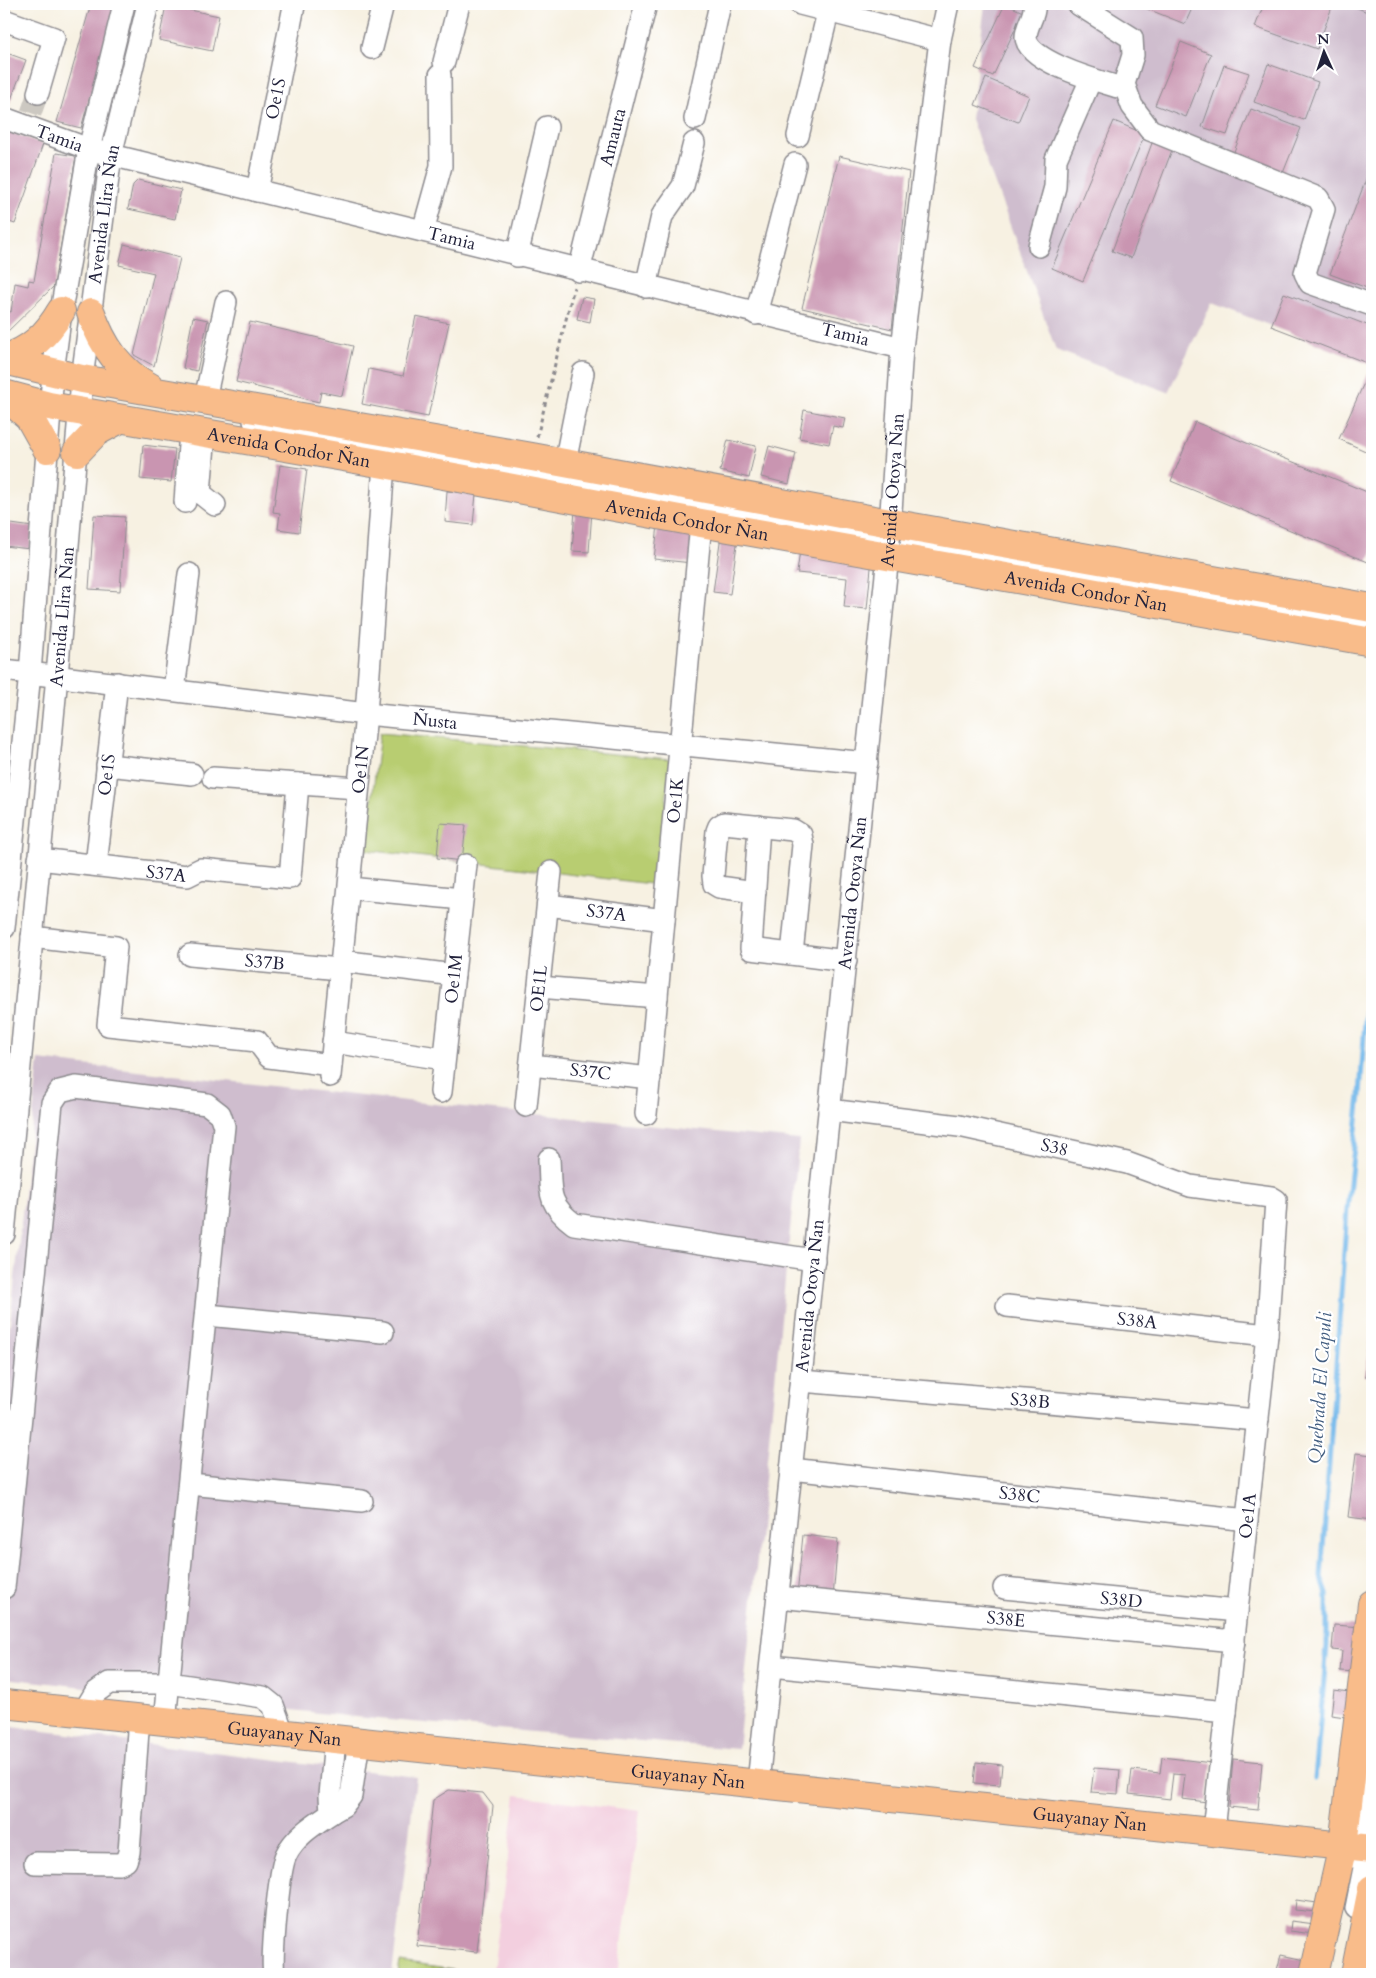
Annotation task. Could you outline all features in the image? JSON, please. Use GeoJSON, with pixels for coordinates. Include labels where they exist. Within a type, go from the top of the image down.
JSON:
{"type":"FeatureCollection","features":[{"type":"Feature","properties":{"kind":"main road"},"geometry":{"type":"LineString","coordinates":[[4,359],[20,353],[37,342],[51,328],[61,311]]}},
{"type":"Feature","properties":{"kind":"main road"},"geometry":{"type":"LineString","coordinates":[[90,313],[98,334],[114,358],[141,382],[160,392]]}},
{"type":"Feature","properties":{"kind":"main road","name":"Avenida Condor Ñan"},"geometry":{"type":"LineString","coordinates":[[4,359],[51,389]]}},
{"type":"Feature","properties":{"kind":"main road","name":"Avenida Condor Ñan"},"geometry":{"type":"LineString","coordinates":[[4,395],[51,389],[81,395],[160,392],[532,457],[565,463],[889,541],[1372,642]]}},
{"type":"Feature","properties":{"kind":"main road"},"geometry":{"type":"LineString","coordinates":[[4,395],[29,417],[47,449]]}},
{"type":"Feature","properties":{"kind":"main road","name":"Avenida Condor Ñan"},"geometry":{"type":"LineString","coordinates":[[81,395],[120,419],[384,464],[701,523],[889,541],[1372,608]]}},
{"type":"Feature","properties":{"kind":"main road"},"geometry":{"type":"LineString","coordinates":[[77,452],[96,432],[120,419]]}},
{"type":"Feature","properties":{"kind":"main road"},"geometry":{"type":"LineString","coordinates":[[1314,1974],[1362,1843],[1365,1730],[1372,1604]]}},
{"type":"Feature","properties":{"kind":"main road","name":"Guayanay Ñan"},"geometry":{"type":"LineString","coordinates":[[4,1704],[1214,1831],[1362,1843]]}},
{"type":"Feature","properties":{"kind":"main road"},"geometry":{"type":"LineString","coordinates":[[1355,1974],[1372,1889]]}},
{"type":"Feature","properties":{"kind":"street","name":"Avenida Llira Ñan"},"geometry":{"type":"LineString","coordinates":[[4,928],[30,673],[51,389],[61,311],[89,149],[124,4]]}},
{"type":"Feature","properties":{"kind":"street","name":"Avenida Llira Ñan"},"geometry":{"type":"LineString","coordinates":[[4,1234],[90,313],[111,155],[148,4]]}},
{"type":"Feature","properties":{"kind":"street"},"geometry":{"type":"LineString","coordinates":[[372,48],[383,4]]}},
{"type":"Feature","properties":{"kind":"street"},"geometry":{"type":"LineString","coordinates":[[423,231],[441,166],[442,68],[459,4]]}},
{"type":"Feature","properties":{"kind":"street","name":"Amauta"},"geometry":{"type":"LineString","coordinates":[[579,271],[646,4]]}},
{"type":"Feature","properties":{"kind":"street"},"geometry":{"type":"LineString","coordinates":[[695,119],[720,4]]}},
{"type":"Feature","properties":{"kind":"street"},"geometry":{"type":"LineString","coordinates":[[800,4],[829,7],[940,40]]}},
{"type":"Feature","properties":{"kind":"street","name":"Avenida Otoya Ñan"},"geometry":{"type":"LineString","coordinates":[[758,1783],[889,541],[902,348],[940,40],[948,4]]}},
{"type":"Feature","properties":{"kind":"street"},"geometry":{"type":"LineString","coordinates":[[1034,4],[1034,12],[1026,38],[1029,48],[1038,56],[1091,79],[1118,87],[1124,84]]}},
{"type":"Feature","properties":{"kind":"street"},"geometry":{"type":"LineString","coordinates":[[1078,4],[1132,38],[1133,55],[1124,84],[1132,106],[1150,130],[1318,198],[1324,209],[1305,273],[1310,283],[1372,305]]}},
{"type":"Feature","properties":{"kind":"street","name":"Oe1S"},"geometry":{"type":"LineString","coordinates":[[256,191],[294,6]]}},
{"type":"Feature","properties":{"kind":"street"},"geometry":{"type":"LineString","coordinates":[[798,136],[829,7]]}},
{"type":"Feature","properties":{"kind":"street"},"geometry":{"type":"LineString","coordinates":[[4,20],[54,38],[38,93]]}},
{"type":"Feature","properties":{"kind":"street"},"geometry":{"type":"LineString","coordinates":[[1039,246],[1055,187],[1056,159],[1091,79]]}},
{"type":"Feature","properties":{"kind":"street","name":"Tamia"},"geometry":{"type":"LineString","coordinates":[[4,118],[29,120],[89,149],[111,155],[423,231],[517,256],[902,348]]}},
{"type":"Feature","properties":{"kind":"street"},"geometry":{"type":"LineString","coordinates":[[517,256],[547,127]]}},
{"type":"Feature","properties":{"kind":"street"},"geometry":{"type":"LineString","coordinates":[[646,287],[662,216],[683,186],[694,143]]}},
{"type":"Feature","properties":{"kind":"street"},"geometry":{"type":"LineString","coordinates":[[756,314],[795,164]]}},
{"type":"Feature","properties":{"kind":"street"},"geometry":{"type":"LineString","coordinates":[[205,399],[226,302]]}},
{"type":"Feature","properties":{"kind":"street"},"geometry":{"type":"LineString","coordinates":[[4,371],[51,389]]}},
{"type":"Feature","properties":{"kind":"street"},"geometry":{"type":"LineString","coordinates":[[565,463],[584,374]]}},
{"type":"Feature","properties":{"kind":"street"},"geometry":{"type":"LineString","coordinates":[[4,384],[51,389]]}},
{"type":"Feature","properties":{"kind":"street"},"geometry":{"type":"LineString","coordinates":[[81,395],[232,429],[330,439],[889,541],[1372,625]]}},
{"type":"Feature","properties":{"kind":"street"},"geometry":{"type":"LineString","coordinates":[[184,502],[197,432]]}},
{"type":"Feature","properties":{"kind":"street"},"geometry":{"type":"LineString","coordinates":[[197,432],[200,493],[215,505]]}},
{"type":"Feature","properties":{"kind":"street","name":"Oe1N"},"geometry":{"type":"LineString","coordinates":[[32,937],[116,947],[108,1025],[257,1041],[269,1057],[330,1070],[366,714],[384,464]]}},
{"type":"Feature","properties":{"kind":"street","name":"Oe1K"},"geometry":{"type":"LineString","coordinates":[[646,1114],[653,1083],[657,997],[701,523]]}},
{"type":"Feature","properties":{"kind":"street"},"geometry":{"type":"LineString","coordinates":[[174,690],[189,574]]}},
{"type":"Feature","properties":{"kind":"street","name":"Ñusta"},"geometry":{"type":"LineString","coordinates":[[4,670],[366,714],[866,763]]}},
{"type":"Feature","properties":{"kind":"street","name":"Oe1S"},"geometry":{"type":"LineString","coordinates":[[96,865],[117,683]]}},
{"type":"Feature","properties":{"kind":"street"},"geometry":{"type":"LineString","coordinates":[[107,765],[192,774]]}},
{"type":"Feature","properties":{"kind":"street"},"geometry":{"type":"LineString","coordinates":[[213,778],[358,788]]}},
{"type":"Feature","properties":{"kind":"street","name":"S37A"},"geometry":{"type":"LineString","coordinates":[[40,859],[188,876],[201,869],[290,878],[298,784]]}},
{"type":"Feature","properties":{"kind":"street"},"geometry":{"type":"LineString","coordinates":[[755,892],[720,887],[714,884],[712,876],[719,826],[724,823],[793,830],[801,835],[802,846],[792,954]]}},
{"type":"Feature","properties":{"kind":"street"},"geometry":{"type":"LineString","coordinates":[[759,826],[751,949],[846,961]]}},
{"type":"Feature","properties":{"kind":"street","name":"Oe1M"},"geometry":{"type":"LineString","coordinates":[[441,1092],[466,865]]}},
{"type":"Feature","properties":{"kind":"street","name":"OE1L"},"geometry":{"type":"LineString","coordinates":[[526,1106],[551,872]]}},
{"type":"Feature","properties":{"kind":"street"},"geometry":{"type":"LineString","coordinates":[[349,888],[462,899]]}},
{"type":"Feature","properties":{"kind":"street","name":"S37A"},"geometry":{"type":"LineString","coordinates":[[548,905],[664,920]]}},
{"type":"Feature","properties":{"kind":"street","name":"S37B"},"geometry":{"type":"LineString","coordinates":[[190,955],[454,975]]}},
{"type":"Feature","properties":{"kind":"street"},"geometry":{"type":"LineString","coordinates":[[539,987],[657,997]]}},
{"type":"Feature","properties":{"kind":"street"},"geometry":{"type":"LineString","coordinates":[[333,1042],[444,1059]]}},
{"type":"Feature","properties":{"kind":"street","name":"S37C"},"geometry":{"type":"LineString","coordinates":[[531,1065],[653,1083]]}},
{"type":"Feature","properties":{"kind":"street"},"geometry":{"type":"LineString","coordinates":[[4,1588],[52,1103],[60,1091],[76,1087],[208,1104],[220,1114],[224,1126],[207,1315],[169,1683],[152,1720],[126,1861],[119,1864],[35,1863]]}},
{"type":"Feature","properties":{"kind":"street","name":"S38"},"geometry":{"type":"LineString","coordinates":[[830,1110],[959,1126],[1127,1163],[1190,1186],[1271,1197],[1276,1200]]}},
{"type":"Feature","properties":{"kind":"street"},"geometry":{"type":"LineString","coordinates":[[548,1158],[551,1195],[558,1212],[574,1224],[814,1260]]}},
{"type":"Feature","properties":{"kind":"street","name":"Oe1A"},"geometry":{"type":"LineString","coordinates":[[1214,1831],[1267,1336],[1276,1200]]}},
{"type":"Feature","properties":{"kind":"street","name":"S38A"},"geometry":{"type":"LineString","coordinates":[[1008,1306],[1267,1336]]}},
{"type":"Feature","properties":{"kind":"street"},"geometry":{"type":"LineString","coordinates":[[207,1315],[383,1332]]}},
{"type":"Feature","properties":{"kind":"street","name":"S38B"},"geometry":{"type":"LineString","coordinates":[[801,1381],[1258,1420]]}},
{"type":"Feature","properties":{"kind":"street","name":"S38C"},"geometry":{"type":"LineString","coordinates":[[791,1469],[1247,1520]]}},
{"type":"Feature","properties":{"kind":"street"},"geometry":{"type":"LineString","coordinates":[[190,1484],[362,1501]]}},
{"type":"Feature","properties":{"kind":"street","name":"S38D"},"geometry":{"type":"LineString","coordinates":[[1004,1588],[1238,1611]]}},
{"type":"Feature","properties":{"kind":"street","name":"S38E"},"geometry":{"type":"LineString","coordinates":[[778,1597],[1234,1641]]}},
{"type":"Feature","properties":{"kind":"street"},"geometry":{"type":"LineString","coordinates":[[771,1666],[1226,1712]]}},
{"type":"Feature","properties":{"kind":"street"},"geometry":{"type":"LineString","coordinates":[[82,1713],[95,1693],[109,1683],[169,1683],[263,1697],[274,1705],[283,1733]]}},
{"type":"Feature","properties":{"kind":"street"},"geometry":{"type":"LineString","coordinates":[[274,1974],[274,1940],[285,1856],[294,1842],[331,1812],[342,1806],[351,1796],[347,1739]]}},
{"type":"Feature","properties":{"kind":"street"},"geometry":{"type":"LineString","coordinates":[[1341,1974],[1362,1843],[1372,1754]]}},
{"type":"Feature","properties":{"kind":"street"},"geometry":{"type":"LineString","coordinates":[[1328,1974],[1362,1843]]}},
{"type":"Feature","properties":{"kind":"path"},"geometry":{"type":"LineString","coordinates":[[532,457],[579,271]]}},
{"type":"Feature","properties":{"kind":"shaded area"},"geometry":{"type":"Polygon","coordinates":[[[985,4],[1372,4],[1372,365],[1212,303],[1168,392],[1056,350],[971,119],[985,4]]]}},
{"type":"Feature","properties":{"kind":"shaded area"},"geometry":{"type":"Polygon","coordinates":[[[39,1060],[434,1104],[799,1140],[738,1749],[365,1718],[4,1678],[4,1378],[39,1060]]]}},
{"type":"Feature","properties":{"kind":"shaded area"},"geometry":{"type":"Polygon","coordinates":[[[4,1726],[416,1777],[392,1974],[4,1974],[4,1726]]]}},
{"type":"Feature","properties":{"kind":"shaded area"},"geometry":{"type":"Polygon","coordinates":[[[516,1795],[640,1811],[618,1974],[520,1974],[493,1970],[516,1795]]]}},
{"type":"Feature","properties":{"kind":"green space"},"geometry":{"type":"Polygon","coordinates":[[[380,733],[670,759],[659,885],[366,850],[380,733]]]}},
{"type":"Feature","properties":{"kind":"green space"},"geometry":{"type":"Polygon","coordinates":[[[400,1962],[480,1974],[398,1974],[400,1962]]]}},
{"type":"Feature","properties":{"kind":"building"},"geometry":{"type":"Polygon","coordinates":[[[91,4],[116,4],[81,128],[57,122],[91,4]]]}},
{"type":"Feature","properties":{"kind":"building"},"geometry":{"type":"Polygon","coordinates":[[[1005,4],[1023,12],[993,76],[975,68],[1005,4]]]}},
{"type":"Feature","properties":{"kind":"building"},"geometry":{"type":"Polygon","coordinates":[[[1135,4],[1194,4],[1185,24],[1135,4]]]}},
{"type":"Feature","properties":{"kind":"building"},"geometry":{"type":"Polygon","coordinates":[[[1264,4],[1333,4],[1317,49],[1255,27],[1264,4]]]}},
{"type":"Feature","properties":{"kind":"building"},"geometry":{"type":"Polygon","coordinates":[[[1348,4],[1372,4],[1372,14],[1348,4]]]}},
{"type":"Feature","properties":{"kind":"building"},"geometry":{"type":"Polygon","coordinates":[[[166,5],[219,16],[212,51],[159,40],[166,5]]]}},
{"type":"Feature","properties":{"kind":"building"},"geometry":{"type":"Polygon","coordinates":[[[1181,42],[1211,54],[1186,117],[1155,105],[1181,42]]]}},
{"type":"Feature","properties":{"kind":"building"},"geometry":{"type":"Polygon","coordinates":[[[4,52],[26,60],[7,110],[4,109],[4,52]]]}},
{"type":"Feature","properties":{"kind":"building"},"geometry":{"type":"Polygon","coordinates":[[[1268,64],[1318,82],[1304,120],[1254,102],[1268,64]]]}},
{"type":"Feature","properties":{"kind":"building"},"geometry":{"type":"Polygon","coordinates":[[[1224,65],[1249,73],[1227,135],[1202,127],[1224,65]]]}},
{"type":"Feature","properties":{"kind":"building"},"geometry":{"type":"Polygon","coordinates":[[[986,78],[1029,96],[1018,122],[975,105],[986,78]]]}},
{"type":"Feature","properties":{"kind":"building"},"geometry":{"type":"Polygon","coordinates":[[[1251,109],[1301,128],[1283,173],[1233,154],[1251,109]]]}},
{"type":"Feature","properties":{"kind":"building"},"geometry":{"type":"Polygon","coordinates":[[[1114,121],[1145,134],[1083,281],[1052,268],[1114,121]]]}},
{"type":"Feature","properties":{"kind":"building"},"geometry":{"type":"Polygon","coordinates":[[[5,130],[43,144],[15,224],[4,220],[5,130]]]}},
{"type":"Feature","properties":{"kind":"building"},"geometry":{"type":"Polygon","coordinates":[[[1155,135],[1175,142],[1131,258],[1112,251],[1155,135]]]}},
{"type":"Feature","properties":{"kind":"building"},"geometry":{"type":"Polygon","coordinates":[[[56,153],[76,156],[54,286],[4,335],[4,310],[11,312],[15,283],[28,286],[29,280],[34,281],[56,153]]]}},
{"type":"Feature","properties":{"kind":"building"},"geometry":{"type":"Polygon","coordinates":[[[839,156],[909,172],[892,329],[802,308],[839,156]]]}},
{"type":"Feature","properties":{"kind":"building"},"geometry":{"type":"Polygon","coordinates":[[[1368,174],[1372,176],[1372,290],[1330,274],[1368,174]]]}},
{"type":"Feature","properties":{"kind":"building"},"geometry":{"type":"Polygon","coordinates":[[[138,180],[181,190],[175,219],[128,209],[133,185],[138,180]]]}},
{"type":"Feature","properties":{"kind":"building"},"geometry":{"type":"Polygon","coordinates":[[[124,244],[180,258],[154,366],[134,355],[154,273],[119,265],[124,244]]]}},
{"type":"Feature","properties":{"kind":"building"},"geometry":{"type":"Polygon","coordinates":[[[1284,293],[1372,327],[1372,365],[1271,326],[1284,293]]]}},
{"type":"Feature","properties":{"kind":"building"},"geometry":{"type":"Polygon","coordinates":[[[582,297],[594,299],[590,322],[577,319],[582,297]]]}},
{"type":"Feature","properties":{"kind":"building"},"geometry":{"type":"Polygon","coordinates":[[[416,316],[449,323],[428,417],[362,404],[369,369],[403,376],[416,316]]]}},
{"type":"Feature","properties":{"kind":"building"},"geometry":{"type":"Polygon","coordinates":[[[193,317],[208,320],[197,371],[183,368],[193,317]]]}},
{"type":"Feature","properties":{"kind":"building"},"geometry":{"type":"Polygon","coordinates":[[[250,322],[353,346],[342,396],[321,392],[319,402],[236,382],[250,322]]]}},
{"type":"Feature","properties":{"kind":"building"},"geometry":{"type":"Polygon","coordinates":[[[1372,365],[1372,454],[1339,439],[1372,365]]]}},
{"type":"Feature","properties":{"kind":"building"},"geometry":{"type":"Polygon","coordinates":[[[804,410],[845,418],[843,428],[833,426],[829,444],[799,438],[804,410]]]}},
{"type":"Feature","properties":{"kind":"building"},"geometry":{"type":"Polygon","coordinates":[[[1195,422],[1372,494],[1372,552],[1368,562],[1171,481],[1195,422]]]}},
{"type":"Feature","properties":{"kind":"building"},"geometry":{"type":"Polygon","coordinates":[[[728,440],[756,446],[749,478],[720,471],[728,440]]]}},
{"type":"Feature","properties":{"kind":"building"},"geometry":{"type":"Polygon","coordinates":[[[143,445],[175,449],[171,482],[140,479],[143,445]]]}},
{"type":"Feature","properties":{"kind":"building"},"geometry":{"type":"Polygon","coordinates":[[[769,446],[796,453],[789,484],[761,477],[769,446]]]}},
{"type":"Feature","properties":{"kind":"building"},"geometry":{"type":"Polygon","coordinates":[[[280,465],[307,469],[299,532],[278,529],[280,513],[273,512],[280,465]]]}},
{"type":"Feature","properties":{"kind":"building"},"geometry":{"type":"Polygon","coordinates":[[[447,491],[476,494],[473,525],[445,522],[447,491]]]}},
{"type":"Feature","properties":{"kind":"building"},"geometry":{"type":"Polygon","coordinates":[[[575,510],[592,511],[589,552],[572,551],[575,510]]]}},
{"type":"Feature","properties":{"kind":"building"},"geometry":{"type":"Polygon","coordinates":[[[94,515],[125,517],[120,591],[89,589],[94,515]]]}},
{"type":"Feature","properties":{"kind":"building"},"geometry":{"type":"Polygon","coordinates":[[[4,523],[33,527],[30,549],[4,546],[4,523]]]}},
{"type":"Feature","properties":{"kind":"building"},"geometry":{"type":"Polygon","coordinates":[[[658,525],[696,529],[692,563],[654,559],[658,525]]]}},
{"type":"Feature","properties":{"kind":"building"},"geometry":{"type":"Polygon","coordinates":[[[721,535],[738,537],[730,594],[713,592],[721,535]]]}},
{"type":"Feature","properties":{"kind":"building"},"geometry":{"type":"Polygon","coordinates":[[[800,550],[867,562],[871,568],[867,609],[844,607],[847,578],[797,573],[800,550]]]}},
{"type":"Feature","properties":{"kind":"building"},"geometry":{"type":"Polygon","coordinates":[[[440,823],[466,825],[462,861],[437,858],[440,823]]]}},
{"type":"Feature","properties":{"kind":"building"},"geometry":{"type":"Polygon","coordinates":[[[1370,1341],[1372,1341],[1372,1377],[1365,1376],[1370,1341]]]}},
{"type":"Feature","properties":{"kind":"building"},"geometry":{"type":"Polygon","coordinates":[[[1356,1453],[1372,1455],[1372,1520],[1348,1517],[1356,1453]]]}},
{"type":"Feature","properties":{"kind":"building"},"geometry":{"type":"Polygon","coordinates":[[[803,1535],[838,1539],[833,1598],[797,1595],[803,1535]]]}},
{"type":"Feature","properties":{"kind":"building"},"geometry":{"type":"Polygon","coordinates":[[[1334,1625],[1362,1627],[1357,1672],[1340,1671],[1342,1651],[1332,1650],[1334,1625]]]}},
{"type":"Feature","properties":{"kind":"building"},"geometry":{"type":"Polygon","coordinates":[[[1334,1690],[1357,1693],[1353,1718],[1331,1715],[1334,1690]]]}},
{"type":"Feature","properties":{"kind":"building"},"geometry":{"type":"Polygon","coordinates":[[[1162,1757],[1212,1763],[1207,1802],[1182,1799],[1185,1775],[1173,1774],[1170,1799],[1129,1794],[1132,1770],[1160,1773],[1162,1757]]]}},
{"type":"Feature","properties":{"kind":"building"},"geometry":{"type":"Polygon","coordinates":[[[1233,1759],[1262,1762],[1258,1810],[1229,1807],[1233,1759]]]}},
{"type":"Feature","properties":{"kind":"building"},"geometry":{"type":"Polygon","coordinates":[[[976,1762],[1002,1765],[1000,1785],[974,1783],[976,1762]]]}},
{"type":"Feature","properties":{"kind":"building"},"geometry":{"type":"Polygon","coordinates":[[[1094,1768],[1120,1770],[1118,1794],[1091,1792],[1094,1768]]]}},
{"type":"Feature","properties":{"kind":"building"},"geometry":{"type":"Polygon","coordinates":[[[449,1790],[483,1793],[493,1806],[477,1952],[417,1946],[433,1800],[449,1790]]]}},
{"type":"Feature","properties":{"kind":"building"},"geometry":{"type":"Polygon","coordinates":[[[1296,1900],[1317,1903],[1316,1912],[1295,1910],[1296,1900]]]}},
{"type":"Feature","properties":{"kind":"building"},"geometry":{"type":"Polygon","coordinates":[[[1291,1921],[1315,1924],[1313,1934],[1290,1931],[1291,1921]]]}},
{"type":"Feature","properties":{"kind":"building"},"geometry":{"type":"Polygon","coordinates":[[[1281,1955],[1309,1961],[1306,1974],[1277,1970],[1281,1955]]]}},
{"type":"Feature","properties":{"kind":"waterway","name":"Quebrada El Capuli"},"geometry":{"type":"LineString","coordinates":[[1315,1779],[1327,1646],[1327,1594],[1321,1577],[1347,1209],[1360,1095],[1366,1006],[1372,1004]]}},
{"type":"Feature","properties":{"kind":"tunnel"},"geometry":{"type":"LineString","coordinates":[[31,113],[38,93]]}}]}
